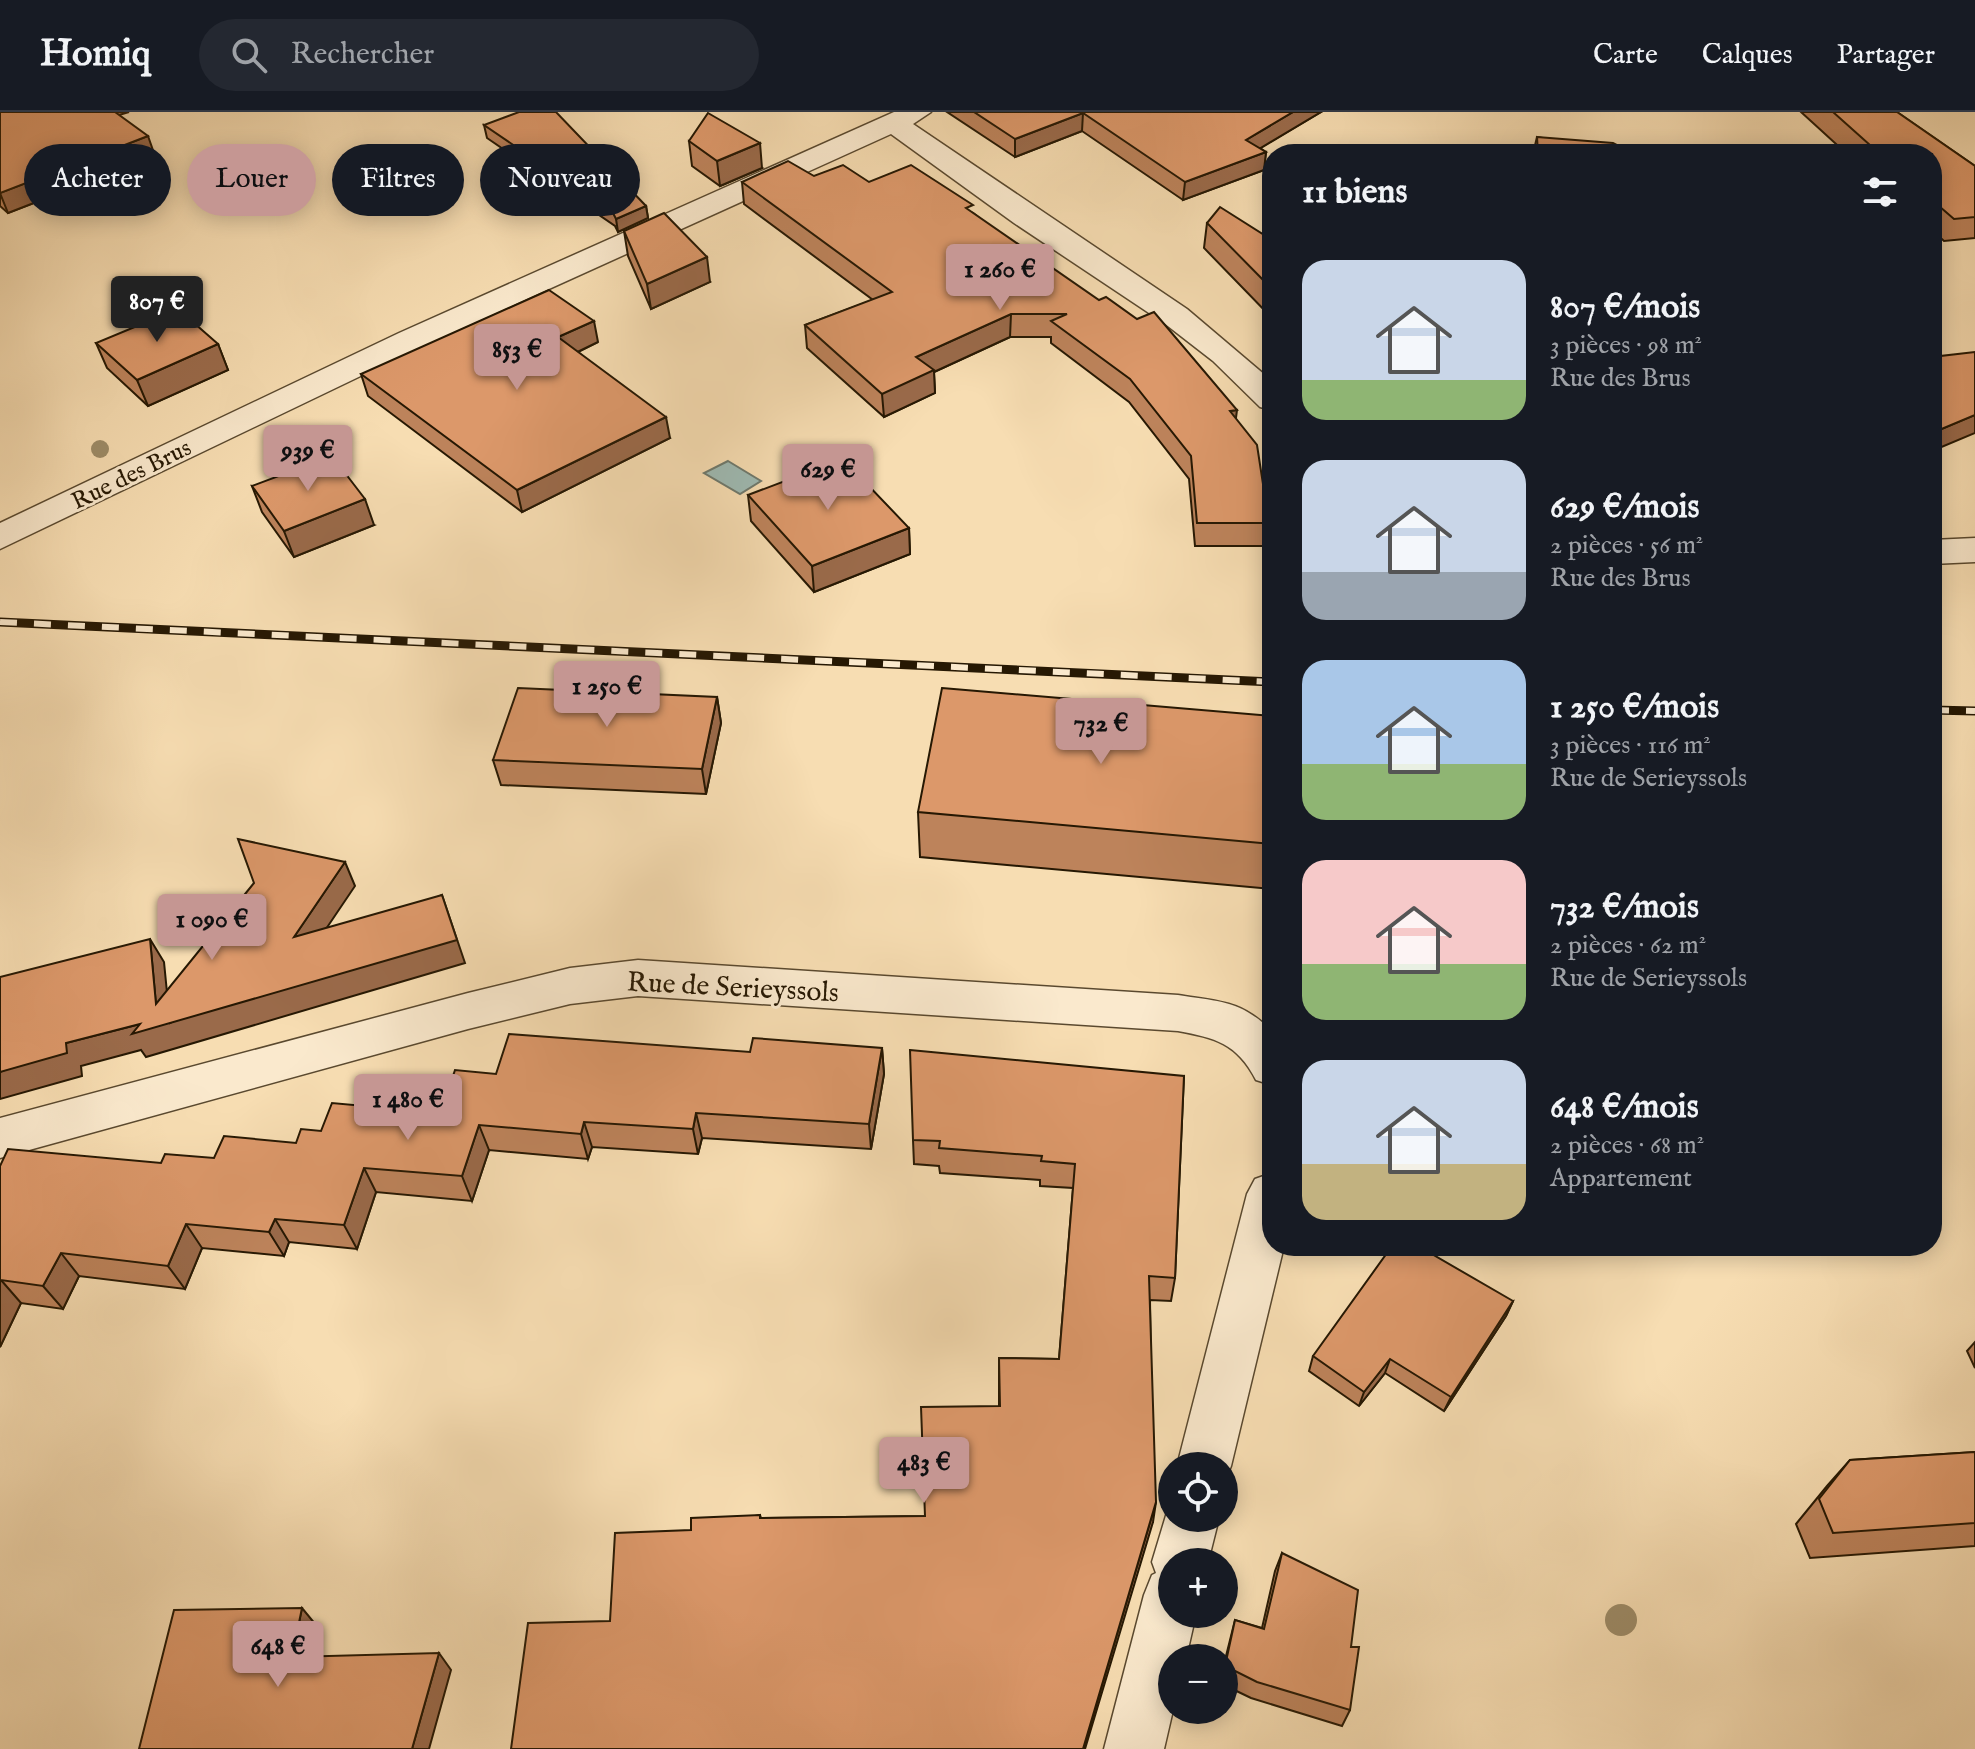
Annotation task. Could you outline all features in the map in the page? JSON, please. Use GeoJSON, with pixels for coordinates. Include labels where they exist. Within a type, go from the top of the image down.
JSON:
{"type":"FeatureCollection","features":[{"type":"Feature","properties":{"kind":"street"},"geometry":{"type":"LineString","coordinates":[[906,118],[1067,245],[1189,322],[1262,389]]}},
{"type":"Feature","properties":{"kind":"street","name":"Rue des Brus"},"geometry":{"type":"LineString","coordinates":[[0,537],[410,340],[906,118]]}},
{"type":"Feature","properties":{"kind":"street"},"geometry":{"type":"LineString","coordinates":[[1942,552],[1975,550]]}},
{"type":"Feature","properties":{"kind":"street","name":"Rue de Serieyssols"},"geometry":{"type":"LineString","coordinates":[[0,1138],[468,1011],[570,986],[638,978],[1178,1013],[1234,1023],[1262,1051]]}},
{"type":"Feature","properties":{"kind":"street"},"geometry":{"type":"LineString","coordinates":[[1208,1452],[1262,1234]]}},
{"type":"Feature","properties":{"kind":"street"},"geometry":{"type":"LineString","coordinates":[[1134,1749],[1164,1628]]}},
{"type":"Feature","properties":{"kind":"water"},"geometry":{"type":"Polygon","coordinates":[[[728,461],[761,481],[740,494],[704,473],[728,461]]]}},
{"type":"Feature","properties":{"kind":"building"},"geometry":{"type":"Polygon","coordinates":[[[0,112],[115,112],[148,136],[127,144],[24,144],[24,184],[0,193],[0,112]]]}},
{"type":"Feature","properties":{"kind":"building"},"geometry":{"type":"Polygon","coordinates":[[[519,112],[556,112],[587,144],[512,144],[484,125],[519,112]]]}},
{"type":"Feature","properties":{"kind":"building"},"geometry":{"type":"Polygon","coordinates":[[[974,112],[1293,112],[1246,140],[1262,150],[1262,153],[1185,182],[1083,113],[1015,139],[974,112]]]}},
{"type":"Feature","properties":{"kind":"building"},"geometry":{"type":"Polygon","coordinates":[[[1833,112],[1897,112],[1975,166],[1975,217],[1954,219],[1942,209],[1942,144],[1869,144],[1833,112]]]}},
{"type":"Feature","properties":{"kind":"building"},"geometry":{"type":"Polygon","coordinates":[[[708,113],[760,143],[717,161],[689,141],[708,113]]]}},
{"type":"Feature","properties":{"kind":"building"},"geometry":{"type":"Polygon","coordinates":[[[1537,137],[1615,144],[1537,144],[1537,137]]]}},
{"type":"Feature","properties":{"kind":"building"},"geometry":{"type":"Polygon","coordinates":[[[788,161],[814,176],[843,165],[869,182],[911,165],[973,205],[966,208],[1099,300],[1106,297],[1137,319],[1154,312],[1237,410],[1230,411],[1257,445],[1262,478],[1262,523],[1197,523],[1191,456],[1130,379],[1051,321],[1067,314],[1011,314],[916,357],[934,370],[882,394],[805,325],[892,292],[742,182],[788,161]]]}},
{"type":"Feature","properties":{"kind":"building"},"geometry":{"type":"Polygon","coordinates":[[[1220,207],[1262,234],[1262,279],[1207,223],[1220,207]]]}},
{"type":"Feature","properties":{"kind":"building"},"geometry":{"type":"Polygon","coordinates":[[[664,213],[707,257],[647,284],[624,231],[664,213]]]}},
{"type":"Feature","properties":{"kind":"building"},"geometry":{"type":"Polygon","coordinates":[[[549,290],[594,321],[558,337],[666,417],[517,490],[361,374],[549,290]]]}},
{"type":"Feature","properties":{"kind":"building"},"geometry":{"type":"Polygon","coordinates":[[[178,309],[218,344],[137,380],[96,343],[178,309]]]}},
{"type":"Feature","properties":{"kind":"building"},"geometry":{"type":"Polygon","coordinates":[[[1975,352],[1975,415],[1942,429],[1942,356],[1975,352]]]}},
{"type":"Feature","properties":{"kind":"building"},"geometry":{"type":"Polygon","coordinates":[[[332,456],[365,499],[284,531],[252,486],[332,456]]]}},
{"type":"Feature","properties":{"kind":"building"},"geometry":{"type":"Polygon","coordinates":[[[843,459],[909,528],[812,566],[748,495],[843,459]]]}},
{"type":"Feature","properties":{"kind":"building"},"geometry":{"type":"Polygon","coordinates":[[[518,688],[717,697],[702,769],[493,760],[518,688]]]}},
{"type":"Feature","properties":{"kind":"building"},"geometry":{"type":"Polygon","coordinates":[[[942,688],[1262,715],[1262,843],[918,812],[942,688]]]}},
{"type":"Feature","properties":{"kind":"building"},"geometry":{"type":"Polygon","coordinates":[[[238,839],[345,862],[294,937],[442,895],[457,940],[132,1034],[140,1024],[66,1043],[67,1053],[0,1072],[0,977],[150,939],[156,1004],[254,883],[238,839]]]}},
{"type":"Feature","properties":{"kind":"building"},"geometry":{"type":"Polygon","coordinates":[[[509,1034],[750,1052],[753,1038],[882,1048],[869,1124],[696,1113],[693,1129],[584,1122],[581,1134],[479,1125],[462,1176],[364,1168],[344,1225],[275,1219],[269,1232],[186,1224],[168,1266],[61,1253],[43,1286],[0,1282],[0,1166],[8,1149],[161,1163],[165,1154],[214,1158],[224,1136],[296,1143],[301,1129],[321,1131],[332,1103],[386,1108],[393,1089],[447,1094],[455,1070],[496,1074],[509,1034]]]}},
{"type":"Feature","properties":{"kind":"building"},"geometry":{"type":"Polygon","coordinates":[[[910,1050],[1184,1076],[1175,1278],[1149,1276],[1156,1502],[1083,1749],[511,1749],[528,1623],[610,1621],[615,1533],[691,1530],[691,1518],[760,1515],[760,1518],[925,1516],[921,1407],[1000,1406],[999,1358],[1059,1359],[1075,1164],[1041,1161],[1042,1156],[939,1148],[940,1141],[913,1140],[910,1050]]]}},
{"type":"Feature","properties":{"kind":"building"},"geometry":{"type":"Polygon","coordinates":[[[1385,1256],[1435,1256],[1513,1301],[1451,1397],[1390,1359],[1364,1392],[1313,1356],[1385,1256]]]}},
{"type":"Feature","properties":{"kind":"building"},"geometry":{"type":"Polygon","coordinates":[[[1975,1452],[1975,1523],[1833,1533],[1819,1499],[1850,1460],[1975,1452]]]}},
{"type":"Feature","properties":{"kind":"building"},"geometry":{"type":"Polygon","coordinates":[[[1282,1553],[1358,1590],[1351,1647],[1359,1647],[1350,1710],[1257,1682],[1238,1672],[1238,1644],[1230,1644],[1233,1628],[1238,1628],[1238,1621],[1264,1629],[1282,1553]]]}},
{"type":"Feature","properties":{"kind":"building"},"geometry":{"type":"Polygon","coordinates":[[[302,1608],[292,1657],[439,1653],[412,1749],[139,1749],[174,1610],[302,1608]]]}},
{"type":"Feature","properties":{"kind":"railway"},"geometry":{"type":"LineString","coordinates":[[0,622],[1262,682]]}},
{"type":"Feature","properties":{"kind":"railway"},"geometry":{"type":"LineString","coordinates":[[1942,710],[1975,711]]}}]}
